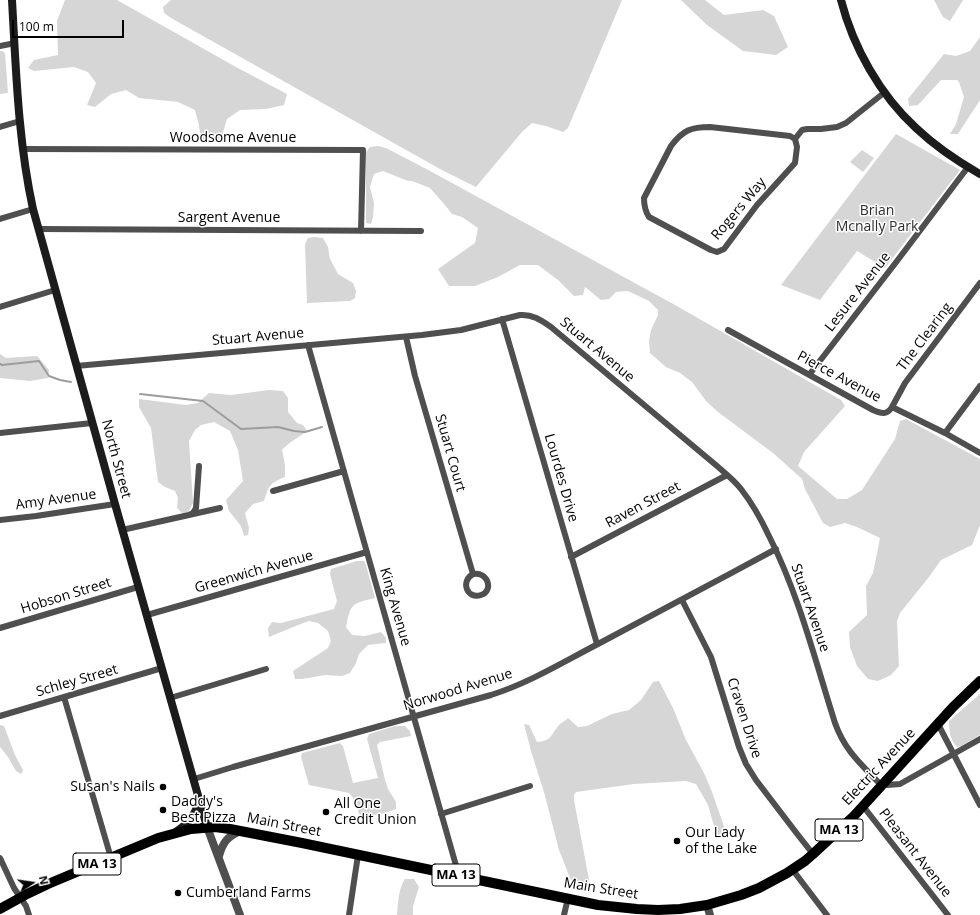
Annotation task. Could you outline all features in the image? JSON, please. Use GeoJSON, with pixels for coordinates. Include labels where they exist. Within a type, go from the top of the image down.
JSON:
{"type":"FeatureCollection","features":[{"type":"Feature","properties":{"kind":"main road","name":"North Street"},"geometry":{"type":"LineString","coordinates":[[12,0],[22,149],[33,210],[207,827]]}},
{"type":"Feature","properties":{"kind":"main road"},"geometry":{"type":"LineString","coordinates":[[841,0],[845,16],[866,63],[898,109],[915,127],[934,143],[980,174]]}},
{"type":"Feature","properties":{"kind":"main road","name":"Electric Avenue"},"geometry":{"type":"LineString","coordinates":[[708,910],[768,883],[792,870],[813,854],[853,817],[961,699],[980,681]]}},
{"type":"Feature","properties":{"kind":"main road"},"geometry":{"type":"LineString","coordinates":[[175,833],[187,824],[194,815],[199,798]]}},
{"type":"Feature","properties":{"kind":"main road","name":"Main Street"},"geometry":{"type":"LineString","coordinates":[[0,909],[20,897],[48,884],[158,838],[191,829],[221,827],[598,905],[637,909],[708,910]]}},
{"type":"Feature","properties":{"kind":"street"},"geometry":{"type":"LineString","coordinates":[[0,46],[15,43]]}},
{"type":"Feature","properties":{"kind":"street"},"geometry":{"type":"LineString","coordinates":[[795,139],[802,130],[837,127],[846,123],[885,92]]}},
{"type":"Feature","properties":{"kind":"street"},"geometry":{"type":"LineString","coordinates":[[0,127],[20,121]]}},
{"type":"Feature","properties":{"kind":"street","name":"Rogers Way"},"geometry":{"type":"LineString","coordinates":[[710,127],[790,136],[795,139],[797,147],[795,163],[757,205],[724,249],[717,252],[711,250],[649,217],[645,207],[644,198],[671,146],[689,129],[710,127]]}},
{"type":"Feature","properties":{"kind":"street","name":"Woodsome Avenue"},"geometry":{"type":"LineString","coordinates":[[22,149],[363,150],[361,230]]}},
{"type":"Feature","properties":{"kind":"street","name":"Lesure Avenue"},"geometry":{"type":"LineString","coordinates":[[809,375],[968,167]]}},
{"type":"Feature","properties":{"kind":"street"},"geometry":{"type":"LineString","coordinates":[[0,219],[33,210]]}},
{"type":"Feature","properties":{"kind":"street","name":"Sargent Avenue"},"geometry":{"type":"LineString","coordinates":[[38,229],[421,231]]}},
{"type":"Feature","properties":{"kind":"street","name":"The Clearing"},"geometry":{"type":"LineString","coordinates":[[892,407],[905,383],[980,283]]}},
{"type":"Feature","properties":{"kind":"street"},"geometry":{"type":"LineString","coordinates":[[0,307],[55,290]]}},
{"type":"Feature","properties":{"kind":"street","name":"Stuart Avenue"},"geometry":{"type":"LineString","coordinates":[[76,366],[406,337],[461,330],[525,314],[533,316],[545,323],[727,475],[740,488],[759,515],[787,575],[803,619],[842,741],[848,750],[881,785]]}},
{"type":"Feature","properties":{"kind":"street","name":"Lourdes Drive"},"geometry":{"type":"LineString","coordinates":[[502,319],[597,644]]}},
{"type":"Feature","properties":{"kind":"street","name":"Pierce Avenue"},"geometry":{"type":"LineString","coordinates":[[728,330],[873,410],[885,413],[892,407],[945,433],[980,453]]}},
{"type":"Feature","properties":{"kind":"street","name":"Stuart Court"},"geometry":{"type":"LineString","coordinates":[[406,337],[415,376],[473,574]]}},
{"type":"Feature","properties":{"kind":"street","name":"King Avenue"},"geometry":{"type":"LineString","coordinates":[[308,345],[459,876]]}},
{"type":"Feature","properties":{"kind":"street"},"geometry":{"type":"LineString","coordinates":[[945,433],[980,386]]}},
{"type":"Feature","properties":{"kind":"street"},"geometry":{"type":"LineString","coordinates":[[0,433],[92,422]]}},
{"type":"Feature","properties":{"kind":"street"},"geometry":{"type":"LineString","coordinates":[[188,516],[193,513],[196,508],[199,466]]}},
{"type":"Feature","properties":{"kind":"street"},"geometry":{"type":"LineString","coordinates":[[273,491],[344,471]]}},
{"type":"Feature","properties":{"kind":"street","name":"Raven Street"},"geometry":{"type":"LineString","coordinates":[[571,557],[727,475]]}},
{"type":"Feature","properties":{"kind":"street","name":"Amy Avenue"},"geometry":{"type":"LineString","coordinates":[[0,520],[115,504]]}},
{"type":"Feature","properties":{"kind":"street"},"geometry":{"type":"LineString","coordinates":[[122,530],[220,508]]}},
{"type":"Feature","properties":{"kind":"street","name":"Norwood Avenue"},"geometry":{"type":"LineString","coordinates":[[194,779],[509,689],[682,600],[776,549]]}},
{"type":"Feature","properties":{"kind":"street","name":"Greenwich Avenue"},"geometry":{"type":"LineString","coordinates":[[147,614],[367,552]]}},
{"type":"Feature","properties":{"kind":"street","name":"Hobson Street"},"geometry":{"type":"LineString","coordinates":[[0,628],[138,586]]}},
{"type":"Feature","properties":{"kind":"street","name":"Craven Drive"},"geometry":{"type":"LineString","coordinates":[[682,600],[711,657],[739,747],[746,764],[756,780],[813,854]]}},
{"type":"Feature","properties":{"kind":"street","name":"Schley Street"},"geometry":{"type":"LineString","coordinates":[[0,716],[162,668]]}},
{"type":"Feature","properties":{"kind":"street"},"geometry":{"type":"LineString","coordinates":[[170,698],[266,669]]}},
{"type":"Feature","properties":{"kind":"street"},"geometry":{"type":"LineString","coordinates":[[64,697],[111,858]]}},
{"type":"Feature","properties":{"kind":"street"},"geometry":{"type":"LineString","coordinates":[[938,724],[980,805]]}},
{"type":"Feature","properties":{"kind":"street"},"geometry":{"type":"LineString","coordinates":[[881,785],[900,784],[980,739]]}},
{"type":"Feature","properties":{"kind":"street"},"geometry":{"type":"LineString","coordinates":[[441,814],[530,786]]}},
{"type":"Feature","properties":{"kind":"street","name":"Pleasant Avenue"},"geometry":{"type":"LineString","coordinates":[[863,806],[948,915]]}},
{"type":"Feature","properties":{"kind":"street","name":"North Street"},"geometry":{"type":"LineString","coordinates":[[207,827],[240,915]]}},
{"type":"Feature","properties":{"kind":"street"},"geometry":{"type":"LineString","coordinates":[[219,856],[226,839],[240,831]]}},
{"type":"Feature","properties":{"kind":"street"},"geometry":{"type":"LineString","coordinates":[[349,915],[358,855]]}},
{"type":"Feature","properties":{"kind":"street"},"geometry":{"type":"LineString","coordinates":[[0,858],[14,888],[26,906],[29,915]]}},
{"type":"Feature","properties":{"kind":"street"},"geometry":{"type":"LineString","coordinates":[[792,870],[827,915]]}},
{"type":"Feature","properties":{"kind":"street"},"geometry":{"type":"LineString","coordinates":[[564,915],[568,898]]}},
{"type":"Feature","properties":{"kind":"green space"},"geometry":{"type":"Polygon","coordinates":[[[65,0],[117,0],[287,94],[284,105],[266,109],[240,110],[227,119],[221,139],[212,143],[201,142],[195,110],[178,102],[139,98],[126,90],[111,94],[95,107],[87,105],[96,83],[88,72],[74,67],[34,71],[28,68],[34,60],[58,55],[57,21],[65,0]]]}},
{"type":"Feature","properties":{"kind":"green space"},"geometry":{"type":"Polygon","coordinates":[[[171,0],[622,0],[568,128],[563,132],[532,123],[522,132],[476,187],[440,169],[171,18],[164,13],[163,7],[171,0]]]}},
{"type":"Feature","properties":{"kind":"green space"},"geometry":{"type":"Polygon","coordinates":[[[681,0],[705,0],[724,15],[763,10],[774,16],[788,47],[776,55],[743,51],[707,25],[681,0]]]}},
{"type":"Feature","properties":{"kind":"green space"},"geometry":{"type":"Polygon","coordinates":[[[934,0],[963,0],[950,21],[943,17],[934,0]]]}},
{"type":"Feature","properties":{"kind":"green space"},"geometry":{"type":"Polygon","coordinates":[[[980,37],[980,100],[958,134],[950,134],[956,124],[964,97],[957,80],[941,80],[918,105],[909,106],[908,99],[944,54],[956,56],[970,51],[980,37]]]}},
{"type":"Feature","properties":{"kind":"green space"},"geometry":{"type":"Polygon","coordinates":[[[0,51],[5,53],[8,93],[0,94],[0,51]]]}},
{"type":"Feature","properties":{"kind":"green space","name":"Brian Mcnally Park"},"geometry":{"type":"Polygon","coordinates":[[[896,134],[960,170],[885,268],[857,251],[820,300],[781,285],[896,134]]]}},
{"type":"Feature","properties":{"kind":"green space"},"geometry":{"type":"Polygon","coordinates":[[[378,146],[386,148],[432,172],[675,305],[841,400],[845,406],[804,452],[798,466],[837,499],[847,499],[862,490],[895,439],[900,421],[906,419],[980,459],[980,525],[972,545],[941,560],[900,613],[897,621],[899,666],[891,675],[878,681],[868,679],[857,666],[850,647],[849,632],[867,615],[866,586],[873,573],[880,538],[845,523],[830,527],[823,523],[805,489],[802,479],[773,453],[718,412],[706,401],[692,382],[680,373],[666,367],[650,353],[649,341],[651,330],[658,315],[658,310],[649,301],[628,291],[616,292],[609,299],[601,300],[585,287],[583,295],[574,296],[558,280],[538,265],[520,265],[498,277],[475,286],[449,286],[438,269],[475,243],[478,228],[462,217],[452,214],[430,188],[383,171],[374,174],[370,187],[374,203],[373,217],[371,224],[366,223],[366,152],[370,147],[378,146]]]}},
{"type":"Feature","properties":{"kind":"green space"},"geometry":{"type":"Polygon","coordinates":[[[862,150],[874,158],[863,172],[850,162],[862,150]]]}},
{"type":"Feature","properties":{"kind":"green space"},"geometry":{"type":"Polygon","coordinates":[[[308,238],[323,238],[328,247],[330,259],[338,274],[353,283],[356,291],[355,298],[350,301],[307,303],[305,244],[308,238]]]}},
{"type":"Feature","properties":{"kind":"green space"},"geometry":{"type":"Polygon","coordinates":[[[0,354],[6,358],[37,356],[49,370],[48,378],[30,381],[0,378],[0,354]]]}},
{"type":"Feature","properties":{"kind":"green space"},"geometry":{"type":"Polygon","coordinates":[[[269,390],[283,391],[288,398],[288,412],[297,423],[303,425],[307,431],[282,450],[285,465],[285,477],[276,481],[270,486],[264,501],[253,504],[245,513],[249,528],[248,535],[244,536],[241,526],[229,511],[226,500],[243,481],[238,450],[230,431],[214,422],[201,425],[195,430],[189,441],[193,503],[188,512],[182,513],[177,508],[178,498],[175,491],[158,482],[151,428],[139,407],[139,399],[186,405],[198,403],[209,393],[231,395],[269,390]]]}},
{"type":"Feature","properties":{"kind":"green space"},"geometry":{"type":"Polygon","coordinates":[[[357,561],[364,561],[366,565],[375,598],[357,603],[353,606],[349,613],[346,627],[352,635],[365,636],[381,632],[386,638],[386,643],[368,645],[359,654],[350,673],[342,676],[325,675],[295,679],[293,671],[328,648],[331,641],[328,631],[318,623],[309,621],[269,637],[268,628],[272,622],[281,623],[334,609],[337,601],[330,574],[331,569],[357,561]]]}},
{"type":"Feature","properties":{"kind":"green space"},"geometry":{"type":"Polygon","coordinates":[[[659,681],[673,708],[686,740],[704,773],[726,832],[717,837],[708,805],[696,784],[686,781],[634,784],[576,792],[574,795],[574,800],[590,885],[589,889],[584,890],[574,888],[559,850],[524,724],[529,725],[537,742],[546,740],[560,724],[568,718],[578,727],[587,726],[612,714],[629,710],[641,700],[653,682],[659,681]]]}},
{"type":"Feature","properties":{"kind":"green space"},"geometry":{"type":"Polygon","coordinates":[[[980,694],[980,735],[957,747],[951,738],[949,721],[980,694]]]}},
{"type":"Feature","properties":{"kind":"green space"},"geometry":{"type":"Polygon","coordinates":[[[0,725],[4,726],[15,755],[23,770],[21,774],[16,771],[0,747],[0,725]]]}},
{"type":"Feature","properties":{"kind":"green space"},"geometry":{"type":"Polygon","coordinates":[[[395,726],[405,726],[410,731],[411,736],[380,742],[377,745],[385,780],[388,789],[396,802],[396,809],[385,813],[363,817],[359,814],[355,800],[349,793],[309,785],[301,757],[302,753],[340,743],[343,746],[353,783],[378,778],[367,739],[369,734],[395,726]]]}},
{"type":"Feature","properties":{"kind":"green space"},"geometry":{"type":"Polygon","coordinates":[[[405,879],[414,879],[419,887],[413,906],[413,915],[397,915],[400,892],[405,879]]]}},
{"type":"Feature","properties":{"kind":"waterway"},"geometry":{"type":"LineString","coordinates":[[0,364],[39,361],[49,376],[71,382]]}},
{"type":"Feature","properties":{"kind":"waterway"},"geometry":{"type":"LineString","coordinates":[[140,394],[203,401],[241,429],[278,427],[305,432],[322,427]]}},
{"type":"Feature","properties":{"kind":"place","name":"Susan's Nails"},"geometry":{"type":"Point","coordinates":[163,787]}},
{"type":"Feature","properties":{"kind":"place","name":"Daddy's Best Pizza"},"geometry":{"type":"Point","coordinates":[163,810]}},
{"type":"Feature","properties":{"kind":"place","name":"All One Credit Union"},"geometry":{"type":"Point","coordinates":[326,812]}},
{"type":"Feature","properties":{"kind":"place","name":"Our Lady of the Lake"},"geometry":{"type":"Point","coordinates":[677,841]}},
{"type":"Feature","properties":{"kind":"place","name":"Cumberland Farms"},"geometry":{"type":"Point","coordinates":[178,893]}}]}
